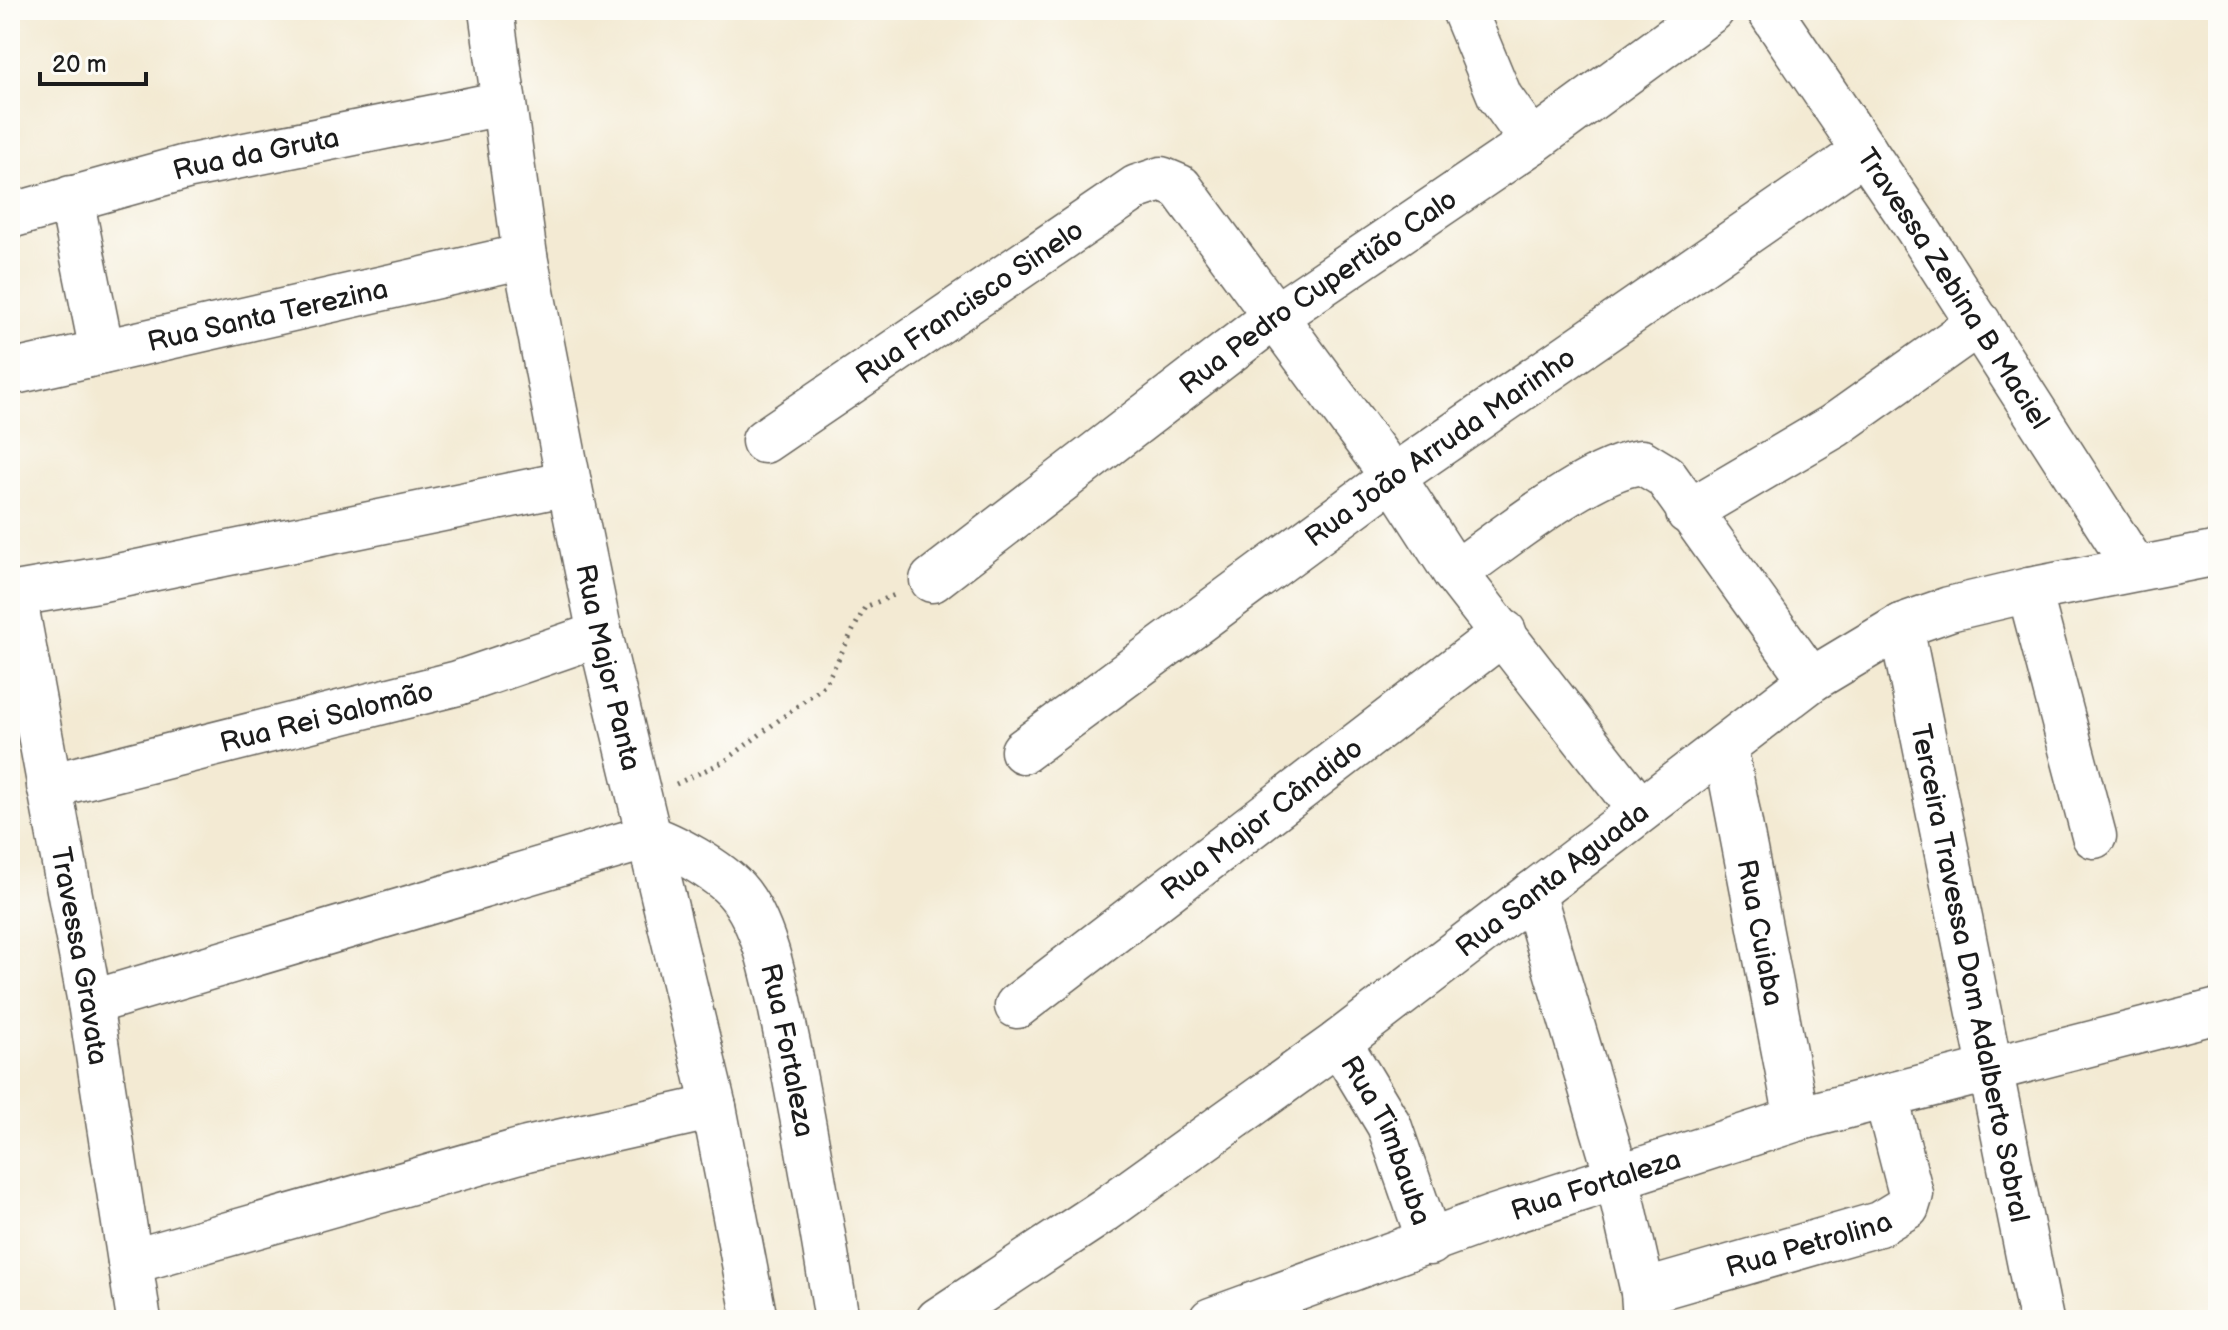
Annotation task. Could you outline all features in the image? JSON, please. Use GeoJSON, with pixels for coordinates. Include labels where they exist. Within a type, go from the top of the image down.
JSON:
{"type":"FeatureCollection","features":[{"type":"Feature","properties":{"kind":"street","name":"Rua Major Panta"},"geometry":{"type":"LineString","coordinates":[[491,10],[525,256],[569,483],[600,634],[714,1107],[755,1320]]}},
{"type":"Feature","properties":{"kind":"street"},"geometry":{"type":"LineString","coordinates":[[1464,10],[1500,97],[1532,142]]}},
{"type":"Feature","properties":{"kind":"street","name":"Rua Pedro Cupertião Calo"},"geometry":{"type":"LineString","coordinates":[[932,580],[1274,317],[1532,142],[1712,10]]}},
{"type":"Feature","properties":{"kind":"street","name":"Travessa Zebina B Maciel"},"geometry":{"type":"LineString","coordinates":[[1769,10],[1979,323],[2135,568]]}},
{"type":"Feature","properties":{"kind":"street","name":"Rua da Gruta"},"geometry":{"type":"LineString","coordinates":[[10,216],[186,167],[503,103]]}},
{"type":"Feature","properties":{"kind":"street","name":"Rua João Arruda Marinho"},"geometry":{"type":"LineString","coordinates":[[1023,751],[1393,477],[1865,151]]}},
{"type":"Feature","properties":{"kind":"street","name":"Rua Francisco Sinelo"},"geometry":{"type":"LineString","coordinates":[[764,441],[1137,187],[1161,179],[1180,187],[1274,317]]}},
{"type":"Feature","properties":{"kind":"street"},"geometry":{"type":"LineString","coordinates":[[71,198],[102,352]]}},
{"type":"Feature","properties":{"kind":"street","name":"Rua Santa Terezina"},"geometry":{"type":"LineString","coordinates":[[10,373],[525,256]]}},
{"type":"Feature","properties":{"kind":"street"},"geometry":{"type":"LineString","coordinates":[[1274,317],[1393,477],[1455,573],[1639,809]]}},
{"type":"Feature","properties":{"kind":"street"},"geometry":{"type":"LineString","coordinates":[[1688,512],[1834,426],[1979,323]]}},
{"type":"Feature","properties":{"kind":"street"},"geometry":{"type":"LineString","coordinates":[[1455,573],[1613,468],[1642,462],[1665,476],[1811,680]]}},
{"type":"Feature","properties":{"kind":"street"},"geometry":{"type":"LineString","coordinates":[[12,594],[103,579],[569,483]]}},
{"type":"Feature","properties":{"kind":"street","name":"Rua Santa Aguada"},"geometry":{"type":"LineString","coordinates":[[938,1320],[1105,1210],[1339,1042],[1811,680],[1901,626],[1949,609],[2029,590],[2218,553]]}},
{"type":"Feature","properties":{"kind":"street"},"geometry":{"type":"LineString","coordinates":[[2029,590],[2094,836]]}},
{"type":"Feature","properties":{"kind":"street","name":"Travessa Gravata"},"geometry":{"type":"LineString","coordinates":[[12,594],[34,765],[90,1003],[139,1320]]}},
{"type":"Feature","properties":{"kind":"street","name":"Terceira Travessa Dom Adalberto Sobral"},"geometry":{"type":"LineString","coordinates":[[1901,626],[2041,1320]]}},
{"type":"Feature","properties":{"kind":"street","name":"Rua Major Cândido"},"geometry":{"type":"LineString","coordinates":[[1017,1006],[1504,632]]}},
{"type":"Feature","properties":{"kind":"street","name":"Rua Rei Salomão"},"geometry":{"type":"LineString","coordinates":[[34,765],[458,683],[600,634]]}},
{"type":"Feature","properties":{"kind":"street","name":"Rua Cuiaba"},"geometry":{"type":"LineString","coordinates":[[1725,746],[1797,1119]]}},
{"type":"Feature","properties":{"kind":"street"},"geometry":{"type":"LineString","coordinates":[[90,1003],[644,819]]}},
{"type":"Feature","properties":{"kind":"street","name":"Rua Fortaleza"},"geometry":{"type":"LineString","coordinates":[[644,819],[735,889],[755,920],[775,986],[809,1143],[837,1320]]}},
{"type":"Feature","properties":{"kind":"street"},"geometry":{"type":"LineString","coordinates":[[1533,893],[1617,1176],[1644,1306]]}},
{"type":"Feature","properties":{"kind":"street","name":"Rua Fortaleza"},"geometry":{"type":"LineString","coordinates":[[1211,1320],[1430,1243],[1494,1217],[1797,1119],[2218,1011]]}},
{"type":"Feature","properties":{"kind":"street","name":"Rua Timbauba"},"geometry":{"type":"LineString","coordinates":[[1339,1042],[1389,1125],[1430,1243]]}},
{"type":"Feature","properties":{"kind":"street","name":"Rua Petrolina"},"geometry":{"type":"LineString","coordinates":[[1644,1306],[1879,1224],[1907,1207],[1911,1194],[1886,1097]]}},
{"type":"Feature","properties":{"kind":"street"},"geometry":{"type":"LineString","coordinates":[[130,1262],[527,1149],[714,1107]]}},
{"type":"Feature","properties":{"kind":"path"},"geometry":{"type":"LineString","coordinates":[[644,819],[825,685],[865,607],[932,580]]}}]}
